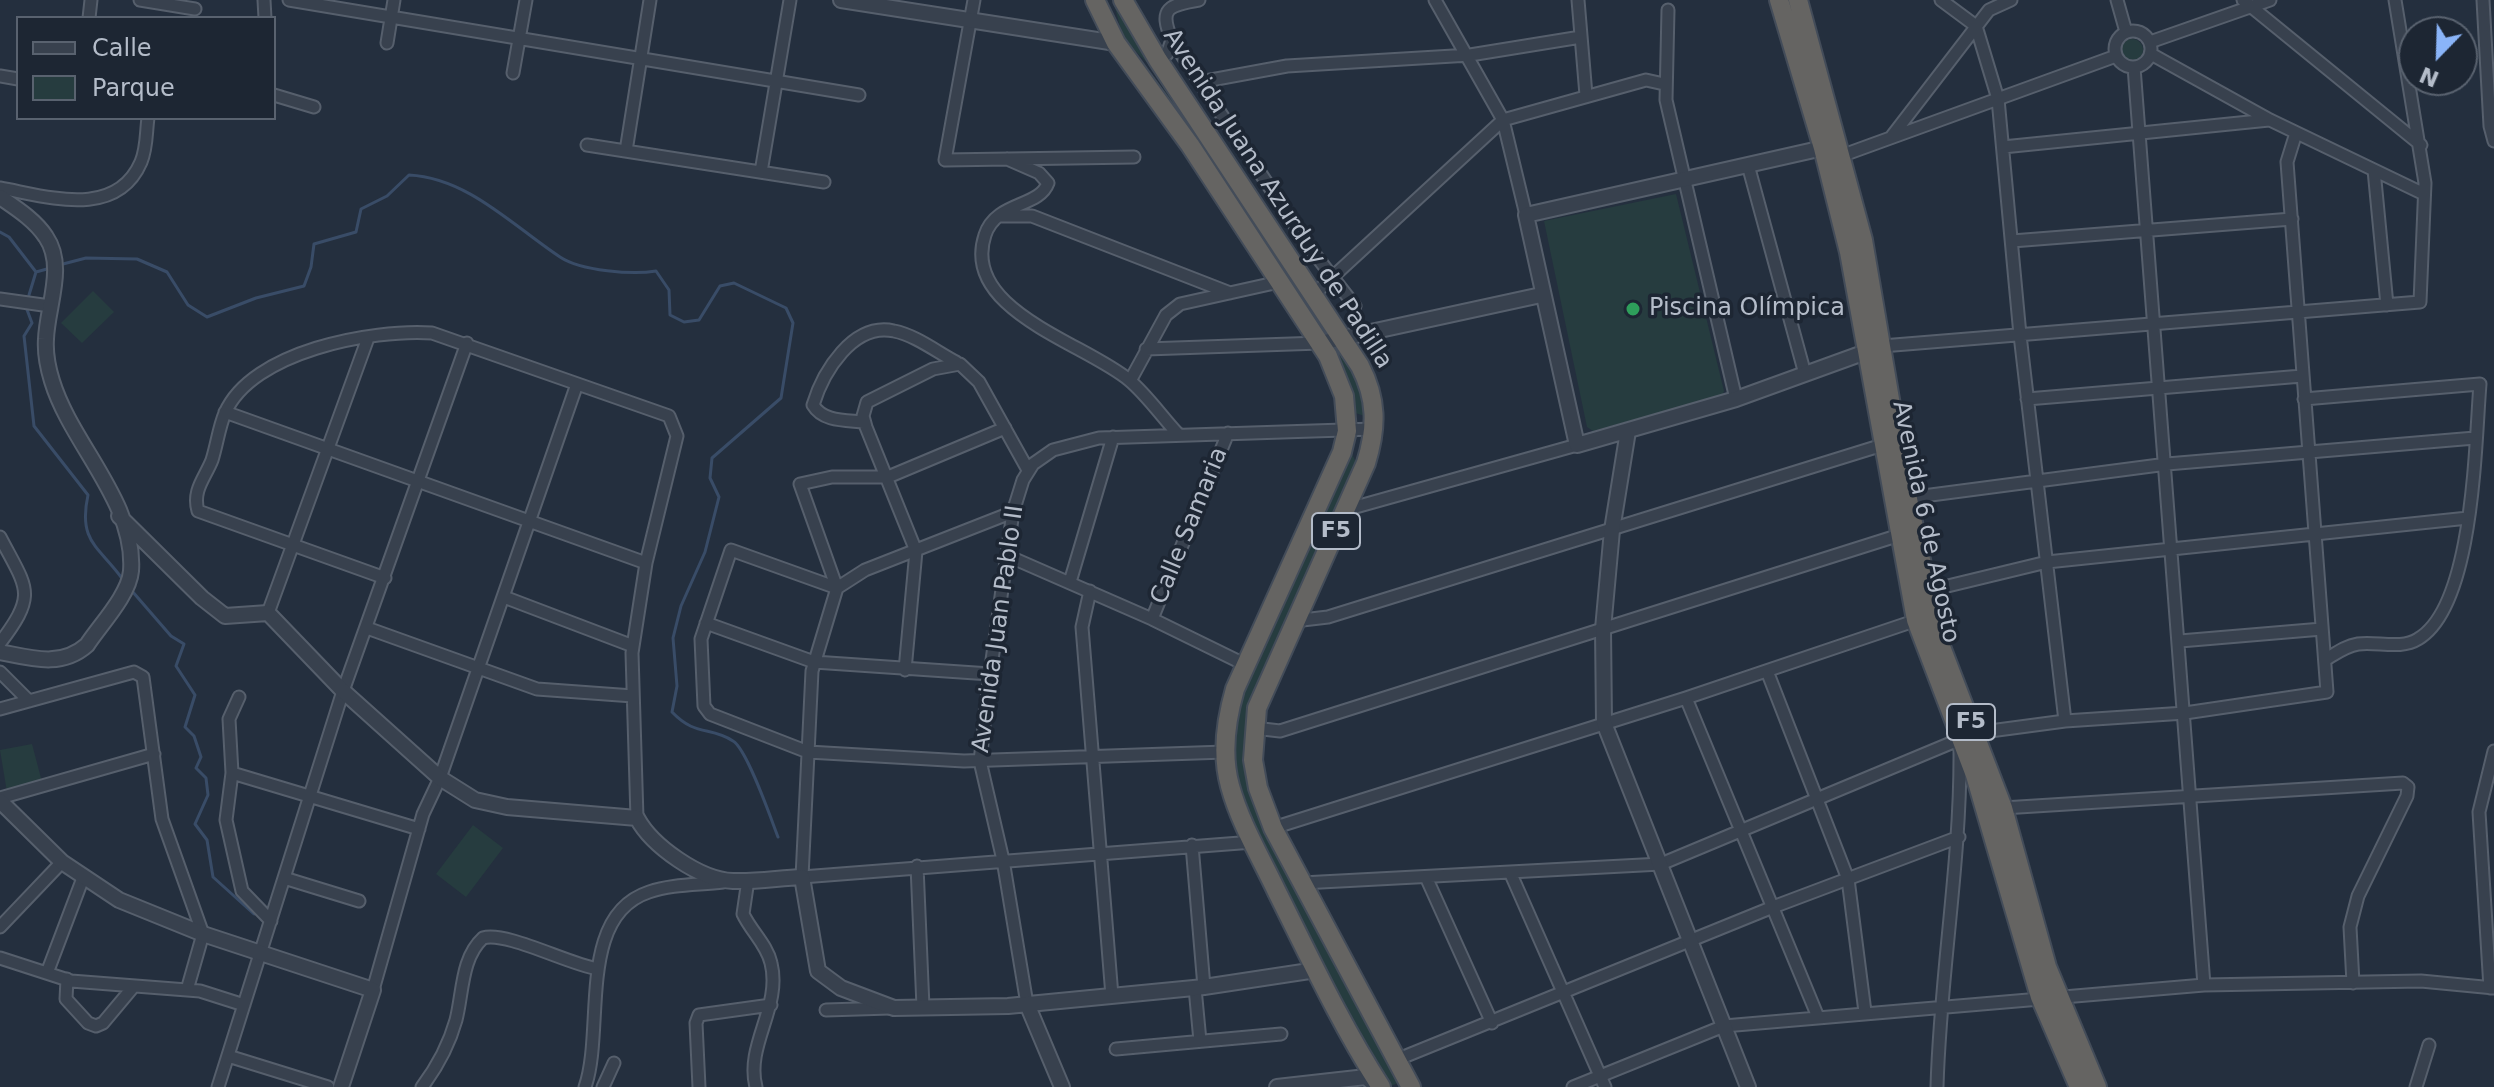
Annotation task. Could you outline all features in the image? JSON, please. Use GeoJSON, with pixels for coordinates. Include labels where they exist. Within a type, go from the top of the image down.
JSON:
{"type":"FeatureCollection","features":[{"type":"Feature","properties":{"kind":"highway","name":"Avenida Juana Azurduy de Padilla"},"geometry":{"type":"LineString","coordinates":[[1095,0],[1116,43],[1190,145],[1320,343],[1339,378],[1347,431],[1333,473],[1246,665],[1228,712],[1225,752],[1229,784],[1253,842],[1374,1084]]}},
{"type":"Feature","properties":{"kind":"highway"},"geometry":{"type":"LineString","coordinates":[[1110,0],[1118,21],[1116,43],[1146,63],[1182,112],[1206,131]]}},
{"type":"Feature","properties":{"kind":"highway","name":"Avenida Juana Azurduy de Padilla"},"geometry":{"type":"LineString","coordinates":[[1123,0],[1158,60],[1342,338],[1372,393],[1374,429],[1366,463],[1264,687],[1254,728],[1255,776],[1273,828],[1408,1086]]}},
{"type":"Feature","properties":{"kind":"highway","name":"Avenida 6 de Agosto"},"geometry":{"type":"LineString","coordinates":[[1779,0],[1829,155]]}},
{"type":"Feature","properties":{"kind":"highway","name":"Avenida 6 de Agosto"},"geometry":{"type":"LineString","coordinates":[[1798,0],[1849,252],[1874,349],[1924,618],[1968,736],[2003,808],[2049,996],[2097,1087]]}},
{"type":"Feature","properties":{"kind":"highway","name":"Avenida 6 de Agosto"},"geometry":{"type":"LineString","coordinates":[[1891,443],[1908,498],[1907,533],[1927,591],[1924,618]]}},
{"type":"Feature","properties":{"kind":"highway","name":"Avenida 6 de Agosto"},"geometry":{"type":"LineString","coordinates":[[1968,736],[1975,775],[2079,1087]]}},
{"type":"Feature","properties":{"kind":"street"},"geometry":{"type":"LineString","coordinates":[[140,0],[195,9]]}},
{"type":"Feature","properties":{"kind":"street"},"geometry":{"type":"LineString","coordinates":[[289,0],[859,95]]}},
{"type":"Feature","properties":{"kind":"street"},"geometry":{"type":"LineString","coordinates":[[387,43],[394,0]]}},
{"type":"Feature","properties":{"kind":"street"},"geometry":{"type":"LineString","coordinates":[[513,73],[526,0]]}},
{"type":"Feature","properties":{"kind":"street"},"geometry":{"type":"LineString","coordinates":[[626,151],[650,0]]}},
{"type":"Feature","properties":{"kind":"street"},"geometry":{"type":"LineString","coordinates":[[761,172],[790,0]]}},
{"type":"Feature","properties":{"kind":"street"},"geometry":{"type":"LineString","coordinates":[[841,0],[1116,43]]}},
{"type":"Feature","properties":{"kind":"street"},"geometry":{"type":"LineString","coordinates":[[974,0],[945,160],[1134,157]]}},
{"type":"Feature","properties":{"kind":"street"},"geometry":{"type":"LineString","coordinates":[[1199,0],[1178,3],[1167,10],[1164,18],[1172,40],[1310,248],[1355,306]]}},
{"type":"Feature","properties":{"kind":"street"},"geometry":{"type":"LineString","coordinates":[[1435,0],[1470,55],[1503,120],[1577,445]]}},
{"type":"Feature","properties":{"kind":"street"},"geometry":{"type":"LineString","coordinates":[[1578,0],[1586,95]]}},
{"type":"Feature","properties":{"kind":"street"},"geometry":{"type":"LineString","coordinates":[[1941,0],[1976,26],[1998,99],[2020,335],[2065,721]]}},
{"type":"Feature","properties":{"kind":"street"},"geometry":{"type":"LineString","coordinates":[[1891,137],[1989,10],[2011,0]]}},
{"type":"Feature","properties":{"kind":"street"},"geometry":{"type":"LineString","coordinates":[[2117,0],[2126,32]]}},
{"type":"Feature","properties":{"kind":"street"},"geometry":{"type":"LineString","coordinates":[[2270,0],[2246,4],[2150,48],[2145,63],[2134,67],[2123,65],[2116,56],[2117,39],[2126,32],[2138,31],[2150,48],[2270,120],[2424,194]]}},
{"type":"Feature","properties":{"kind":"street"},"geometry":{"type":"LineString","coordinates":[[1345,510],[1736,399],[1874,349],[2420,302],[2424,194],[2421,145],[2409,99],[2395,0]]}},
{"type":"Feature","properties":{"kind":"street"},"geometry":{"type":"LineString","coordinates":[[2483,0],[2490,126],[2494,141]]}},
{"type":"Feature","properties":{"kind":"street"},"geometry":{"type":"LineString","coordinates":[[2246,4],[2421,145]]}},
{"type":"Feature","properties":{"kind":"street"},"geometry":{"type":"LineString","coordinates":[[1668,10],[1664,84],[1683,179],[1736,399]]}},
{"type":"Feature","properties":{"kind":"street"},"geometry":{"type":"LineString","coordinates":[[1200,82],[1287,66],[1470,55],[1581,37]]}},
{"type":"Feature","properties":{"kind":"street"},"geometry":{"type":"LineString","coordinates":[[1158,60],[1167,54],[1172,40]]}},
{"type":"Feature","properties":{"kind":"street"},"geometry":{"type":"LineString","coordinates":[[1526,215],[1748,165],[1829,155],[1891,137],[2116,56]]}},
{"type":"Feature","properties":{"kind":"street"},"geometry":{"type":"LineString","coordinates":[[2134,67],[2167,464],[2204,985]]}},
{"type":"Feature","properties":{"kind":"street"},"geometry":{"type":"LineString","coordinates":[[1312,296],[1503,120],[1646,80],[1664,84]]}},
{"type":"Feature","properties":{"kind":"street"},"geometry":{"type":"LineString","coordinates":[[276,96],[314,107]]}},
{"type":"Feature","properties":{"kind":"street"},"geometry":{"type":"LineString","coordinates":[[0,188],[33,197],[83,201],[121,187],[132,178],[142,160],[148,120]]}},
{"type":"Feature","properties":{"kind":"street"},"geometry":{"type":"LineString","coordinates":[[2003,147],[2270,120]]}},
{"type":"Feature","properties":{"kind":"street"},"geometry":{"type":"LineString","coordinates":[[1302,883],[1661,864],[1968,736],[2065,721],[2185,713],[2327,692],[2287,162],[2296,133]]}},
{"type":"Feature","properties":{"kind":"street"},"geometry":{"type":"LineString","coordinates":[[587,145],[824,182]]}},
{"type":"Feature","properties":{"kind":"street"},"geometry":{"type":"LineString","coordinates":[[1007,159],[1039,173],[1048,183],[1038,197],[997,217],[986,230],[982,263],[986,280],[1000,298],[1025,318],[1130,381],[1178,434]]}},
{"type":"Feature","properties":{"kind":"street"},"geometry":{"type":"LineString","coordinates":[[1748,165],[1805,374]]}},
{"type":"Feature","properties":{"kind":"street"},"geometry":{"type":"LineString","coordinates":[[2374,170],[2387,305]]}},
{"type":"Feature","properties":{"kind":"street"},"geometry":{"type":"LineString","coordinates":[[0,197],[25,214],[46,236],[53,251],[55,270],[46,340],[48,367],[65,418],[111,489],[131,575],[87,645],[61,660],[0,652]]}},
{"type":"Feature","properties":{"kind":"street"},"geometry":{"type":"LineString","coordinates":[[997,217],[1016,214],[1032,216],[1230,293]]}},
{"type":"Feature","properties":{"kind":"street"},"geometry":{"type":"LineString","coordinates":[[2012,241],[2292,219]]}},
{"type":"Feature","properties":{"kind":"street"},"geometry":{"type":"LineString","coordinates":[[1130,381],[1166,315],[1180,304],[1279,282]]}},
{"type":"Feature","properties":{"kind":"street"},"geometry":{"type":"LineString","coordinates":[[1146,349],[1320,343],[1541,295]]}},
{"type":"Feature","properties":{"kind":"street"},"geometry":{"type":"LineString","coordinates":[[0,299],[50,306]]}},
{"type":"Feature","properties":{"kind":"street"},"geometry":{"type":"LineString","coordinates":[[864,422],[827,418],[818,414],[813,405],[843,349],[858,337],[880,330],[895,331],[960,364],[979,382],[1028,470],[1040,458],[1061,446],[1113,437],[1374,429]]}},
{"type":"Feature","properties":{"kind":"street"},"geometry":{"type":"LineString","coordinates":[[385,578],[198,511],[198,487],[211,463],[225,412],[253,378],[268,367],[328,344],[411,331],[432,333],[662,412],[676,428],[675,444],[646,563],[633,646],[637,818],[643,830],[680,863],[729,881]]}},
{"type":"Feature","properties":{"kind":"street"},"geometry":{"type":"LineString","coordinates":[[268,613],[368,338]]}},
{"type":"Feature","properties":{"kind":"street"},"geometry":{"type":"LineString","coordinates":[[218,1087],[343,691],[467,343]]}},
{"type":"Feature","properties":{"kind":"street"},"geometry":{"type":"LineString","coordinates":[[905,670],[916,551],[864,422],[864,409],[871,397],[946,364],[960,364]]}},
{"type":"Feature","properties":{"kind":"street"},"geometry":{"type":"LineString","coordinates":[[2027,399],[2302,376]]}},
{"type":"Feature","properties":{"kind":"street"},"geometry":{"type":"LineString","coordinates":[[341,1087],[373,990],[419,829],[440,778],[577,384]]}},
{"type":"Feature","properties":{"kind":"street"},"geometry":{"type":"LineString","coordinates":[[2304,399],[2480,384],[2468,518],[2453,596],[2447,608],[2419,639],[2405,643],[2358,644],[2325,660]]}},
{"type":"Feature","properties":{"kind":"street"},"geometry":{"type":"LineString","coordinates":[[225,412],[646,563]]}},
{"type":"Feature","properties":{"kind":"street"},"geometry":{"type":"LineString","coordinates":[[894,1008],[832,984],[818,971],[802,877],[808,752],[814,662],[837,588],[800,484],[832,477],[888,477],[1005,428]]}},
{"type":"Feature","properties":{"kind":"street"},"geometry":{"type":"LineString","coordinates":[[1628,431],[1612,530],[1603,629],[1604,723],[1748,1087]]}},
{"type":"Feature","properties":{"kind":"street","name":"Calle Samaria"},"geometry":{"type":"LineString","coordinates":[[1152,619],[1228,433]]}},
{"type":"Feature","properties":{"kind":"street"},"geometry":{"type":"LineString","coordinates":[[1070,582],[1113,437]]}},
{"type":"Feature","properties":{"kind":"street"},"geometry":{"type":"LineString","coordinates":[[1908,498],[2037,484],[2167,464],[2475,438]]}},
{"type":"Feature","properties":{"kind":"street"},"geometry":{"type":"LineString","coordinates":[[1294,621],[1328,617],[1891,443]]}},
{"type":"Feature","properties":{"kind":"street","name":"Avenida Juan Pablo II"},"geometry":{"type":"LineString","coordinates":[[1028,470],[1013,512],[980,761],[1003,860],[1027,1004],[1062,1087]]}},
{"type":"Feature","properties":{"kind":"street"},"geometry":{"type":"LineString","coordinates":[[837,588],[865,570],[1013,512]]}},
{"type":"Feature","properties":{"kind":"street"},"geometry":{"type":"LineString","coordinates":[[119,516],[202,598],[225,616],[268,613]]}},
{"type":"Feature","properties":{"kind":"street"},"geometry":{"type":"LineString","coordinates":[[1927,591],[2047,562],[2468,518]]}},
{"type":"Feature","properties":{"kind":"street"},"geometry":{"type":"LineString","coordinates":[[1254,728],[1280,731],[1907,533]]}},
{"type":"Feature","properties":{"kind":"street"},"geometry":{"type":"LineString","coordinates":[[0,537],[22,579],[26,594],[20,616],[0,643]]}},
{"type":"Feature","properties":{"kind":"street"},"geometry":{"type":"LineString","coordinates":[[837,588],[731,550],[706,623],[700,654],[704,706],[710,714],[808,752],[980,761],[1093,754],[1225,752]]}},
{"type":"Feature","properties":{"kind":"street"},"geometry":{"type":"LineString","coordinates":[[1008,556],[1152,619],[1246,665]]}},
{"type":"Feature","properties":{"kind":"street"},"geometry":{"type":"LineString","coordinates":[[1090,591],[1082,627],[1112,996]]}},
{"type":"Feature","properties":{"kind":"street"},"geometry":{"type":"LineString","coordinates":[[504,597],[633,646]]}},
{"type":"Feature","properties":{"kind":"street"},"geometry":{"type":"LineString","coordinates":[[268,613],[343,691],[440,778],[475,800],[507,807],[637,818]]}},
{"type":"Feature","properties":{"kind":"street"},"geometry":{"type":"LineString","coordinates":[[1273,828],[1686,698],[1924,618]]}},
{"type":"Feature","properties":{"kind":"street"},"geometry":{"type":"LineString","coordinates":[[706,623],[814,662],[990,674]]}},
{"type":"Feature","properties":{"kind":"street"},"geometry":{"type":"LineString","coordinates":[[367,628],[537,689],[633,696]]}},
{"type":"Feature","properties":{"kind":"street"},"geometry":{"type":"LineString","coordinates":[[2180,641],[2322,629]]}},
{"type":"Feature","properties":{"kind":"street"},"geometry":{"type":"LineString","coordinates":[[1767,671],[1848,879],[1865,1012]]}},
{"type":"Feature","properties":{"kind":"street"},"geometry":{"type":"LineString","coordinates":[[0,672],[29,701]]}},
{"type":"Feature","properties":{"kind":"street"},"geometry":{"type":"LineString","coordinates":[[0,709],[134,672],[143,677],[162,819],[203,934],[187,990]]}},
{"type":"Feature","properties":{"kind":"street"},"geometry":{"type":"LineString","coordinates":[[239,697],[229,719],[232,773],[226,820],[242,891],[271,921]]}},
{"type":"Feature","properties":{"kind":"street"},"geometry":{"type":"LineString","coordinates":[[1686,698],[1818,1017]]}},
{"type":"Feature","properties":{"kind":"street"},"geometry":{"type":"LineString","coordinates":[[1937,1087],[1939,1005],[1968,736]]}},
{"type":"Feature","properties":{"kind":"street"},"geometry":{"type":"LineString","coordinates":[[1573,1087],[1603,1082],[1724,1026],[1939,1005],[2204,985],[2421,981],[2492,988],[2489,883],[2479,812],[2494,751]]}},
{"type":"Feature","properties":{"kind":"street"},"geometry":{"type":"LineString","coordinates":[[154,754],[0,800],[62,862],[119,900],[203,934],[373,990]]}},
{"type":"Feature","properties":{"kind":"street"},"geometry":{"type":"LineString","coordinates":[[232,773],[419,829]]}},
{"type":"Feature","properties":{"kind":"street"},"geometry":{"type":"LineString","coordinates":[[2003,808],[2403,783],[2408,787],[2407,796],[2375,857],[2355,906],[2350,927],[2353,983]]}},
{"type":"Feature","properties":{"kind":"street"},"geometry":{"type":"LineString","coordinates":[[1396,1060],[1773,907],[1959,837]]}},
{"type":"Feature","properties":{"kind":"street"},"geometry":{"type":"LineString","coordinates":[[585,1087],[594,1046],[598,969],[605,936],[635,899],[649,892],[729,881],[1253,842]]}},
{"type":"Feature","properties":{"kind":"street"},"geometry":{"type":"LineString","coordinates":[[1192,845],[1200,1041]]}},
{"type":"Feature","properties":{"kind":"street"},"geometry":{"type":"LineString","coordinates":[[0,927],[62,862]]}},
{"type":"Feature","properties":{"kind":"street"},"geometry":{"type":"LineString","coordinates":[[917,866],[923,1007]]}},
{"type":"Feature","properties":{"kind":"street"},"geometry":{"type":"LineString","coordinates":[[1510,872],[1603,1082]]}},
{"type":"Feature","properties":{"kind":"street"},"geometry":{"type":"LineString","coordinates":[[1426,877],[1492,1023]]}},
{"type":"Feature","properties":{"kind":"street"},"geometry":{"type":"LineString","coordinates":[[47,973],[83,878]]}},
{"type":"Feature","properties":{"kind":"street"},"geometry":{"type":"LineString","coordinates":[[284,878],[359,901]]}},
{"type":"Feature","properties":{"kind":"street"},"geometry":{"type":"LineString","coordinates":[[748,880],[743,914],[770,959],[773,988],[771,1005],[755,1054],[756,1087]]}},
{"type":"Feature","properties":{"kind":"street"},"geometry":{"type":"LineString","coordinates":[[422,1087],[450,1038],[467,964],[483,938],[498,936],[573,964],[598,969]]}},
{"type":"Feature","properties":{"kind":"street"},"geometry":{"type":"LineString","coordinates":[[0,958],[67,979],[187,990],[244,1005]]}},
{"type":"Feature","properties":{"kind":"street"},"geometry":{"type":"LineString","coordinates":[[826,1010],[1027,1004],[1199,987],[1316,970]]}},
{"type":"Feature","properties":{"kind":"street"},"geometry":{"type":"LineString","coordinates":[[67,979],[66,999],[88,1023],[96,1026],[103,1023],[134,986]]}},
{"type":"Feature","properties":{"kind":"street"},"geometry":{"type":"LineString","coordinates":[[699,1087],[696,1023],[699,1015],[771,1005]]}},
{"type":"Feature","properties":{"kind":"street"},"geometry":{"type":"LineString","coordinates":[[1116,1049],[1281,1034]]}},
{"type":"Feature","properties":{"kind":"street"},"geometry":{"type":"LineString","coordinates":[[2416,1087],[2429,1045]]}},
{"type":"Feature","properties":{"kind":"street"},"geometry":{"type":"LineString","coordinates":[[228,1056],[328,1087]]}},
{"type":"Feature","properties":{"kind":"street"},"geometry":{"type":"LineString","coordinates":[[603,1087],[614,1063]]}},
{"type":"Feature","properties":{"kind":"street"},"geometry":{"type":"LineString","coordinates":[[1277,1087],[1374,1084]]}},
{"type":"Feature","properties":{"kind":"green space"},"geometry":{"type":"Polygon","coordinates":[[[1113,0],[1117,0],[1154,70],[1123,38],[1113,0]]]}},
{"type":"Feature","properties":{"kind":"green space"},"geometry":{"type":"Polygon","coordinates":[[[2132,39],[2140,42],[2143,50],[2140,58],[2132,61],[2124,58],[2121,50],[2124,42],[2132,39]]]}},
{"type":"Feature","properties":{"kind":"green space"},"geometry":{"type":"Polygon","coordinates":[[[1136,61],[1147,68],[1208,147],[1319,326],[1316,327],[1136,61]]]}},
{"type":"Feature","properties":{"kind":"green space","name":"Piscina Olímpica"},"geometry":{"type":"Polygon","coordinates":[[[1676,194],[1724,391],[1722,396],[1593,431],[1587,427],[1544,221],[1676,194]]]}},
{"type":"Feature","properties":{"kind":"green space"},"geometry":{"type":"Polygon","coordinates":[[[93,291],[114,312],[82,343],[61,323],[93,291]]]}},
{"type":"Feature","properties":{"kind":"green space"},"geometry":{"type":"Polygon","coordinates":[[[1337,351],[1357,375],[1368,413],[1364,416],[1353,412],[1337,351]]]}},
{"type":"Feature","properties":{"kind":"green space"},"geometry":{"type":"Polygon","coordinates":[[[1351,452],[1358,466],[1311,564],[1247,765],[1400,1082],[1391,1086],[1345,1009],[1252,820],[1235,768],[1232,744],[1242,690],[1351,452]]]}},
{"type":"Feature","properties":{"kind":"green space"},"geometry":{"type":"Polygon","coordinates":[[[32,744],[42,782],[7,792],[0,750],[32,744]]]}},
{"type":"Feature","properties":{"kind":"green space"},"geometry":{"type":"Polygon","coordinates":[[[473,825],[503,848],[466,897],[436,874],[473,825]]]}},
{"type":"Feature","properties":{"kind":"waterway"},"geometry":{"type":"LineString","coordinates":[[63,264],[86,258],[137,259],[167,272],[188,305],[207,317],[256,298],[304,286],[311,267],[314,244],[356,232],[361,209],[387,196],[409,175],[430,178],[470,194],[569,262],[607,271],[656,271],[669,290],[670,315],[684,322],[699,320],[720,286],[734,283],[786,308],[793,323],[781,398],[712,458],[710,478],[719,497],[705,552],[681,606],[673,638],[677,686],[672,712],[688,725],[725,736],[739,747],[778,837]]}},
{"type":"Feature","properties":{"kind":"waterway"},"geometry":{"type":"LineString","coordinates":[[0,232],[9,237],[36,272],[29,295]]}},
{"type":"Feature","properties":{"kind":"waterway"},"geometry":{"type":"LineString","coordinates":[[36,272],[47,269]]}},
{"type":"Feature","properties":{"kind":"waterway"},"geometry":{"type":"LineString","coordinates":[[26,307],[32,323],[24,336],[34,426],[88,495],[88,533],[121,577]]}},
{"type":"Feature","properties":{"kind":"waterway"},"geometry":{"type":"LineString","coordinates":[[132,591],[171,636],[184,644],[176,666],[195,695],[185,727],[194,736],[201,757],[196,768],[206,778],[208,795],[195,824],[207,840],[213,877],[254,914]]}},
{"type":"Feature","properties":{"kind":"place","name":"Piscina Olímpica"},"geometry":{"type":"Point","coordinates":[1633,309]}}]}
